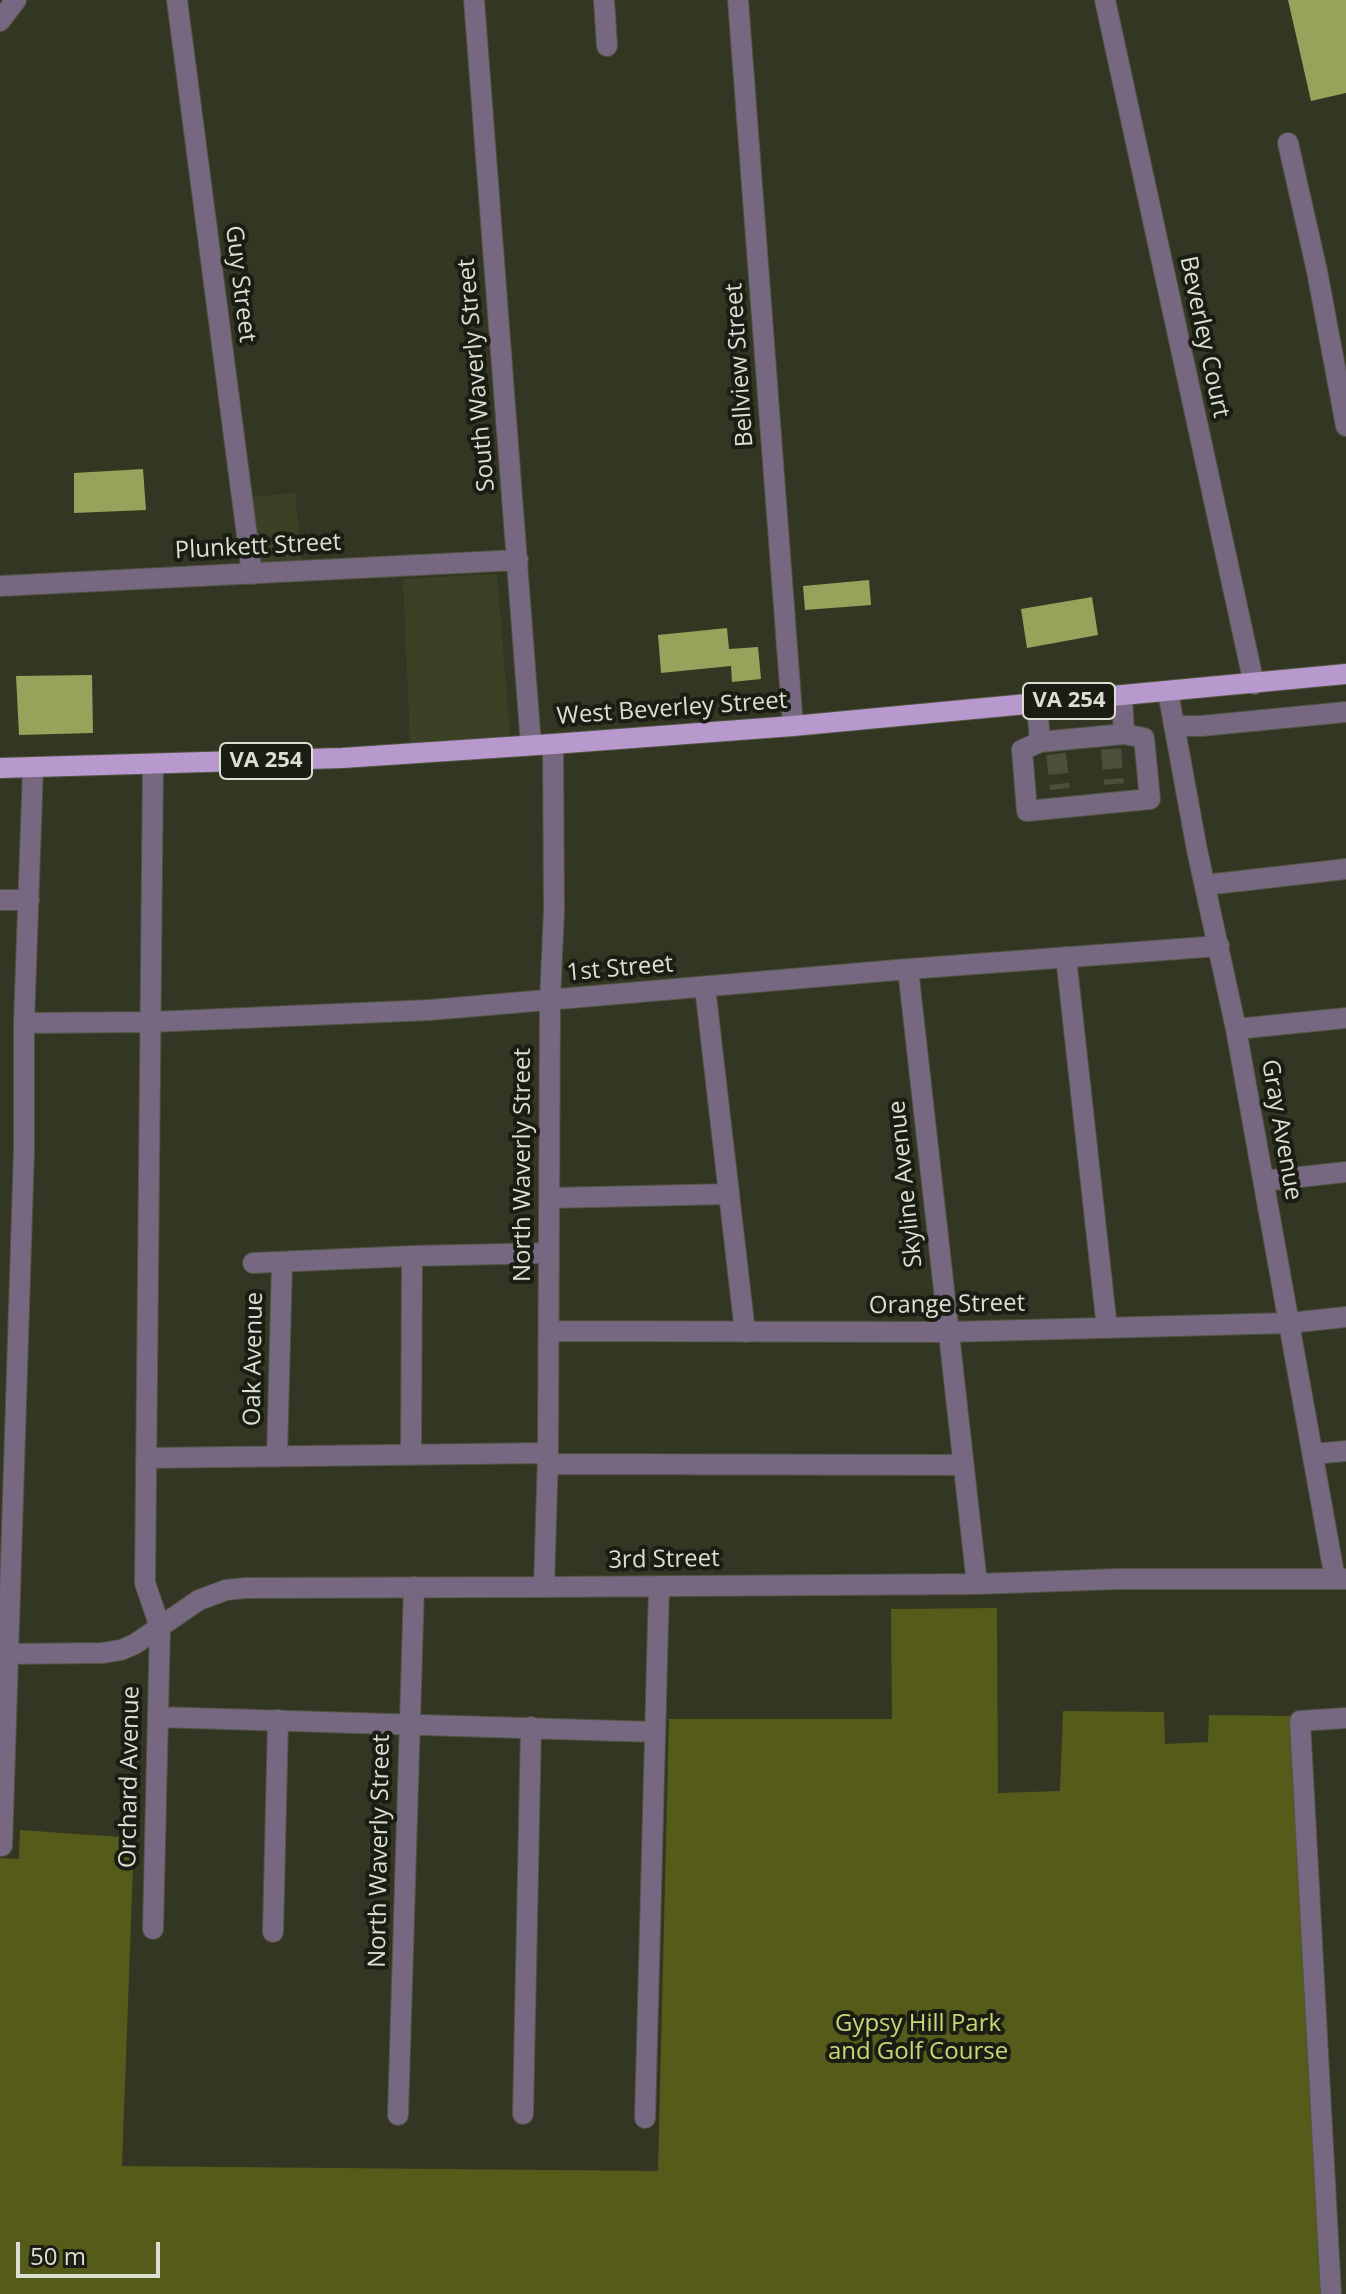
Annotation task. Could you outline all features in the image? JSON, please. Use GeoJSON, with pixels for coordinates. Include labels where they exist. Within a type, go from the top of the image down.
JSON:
{"type":"FeatureCollection","features":[{"type":"Feature","properties":{"kind":"main road","name":"West Beverley Street"},"geometry":{"type":"LineString","coordinates":[[0,768],[342,758],[553,744],[793,726],[1346,674]]}},
{"type":"Feature","properties":{"kind":"street"},"geometry":{"type":"LineString","coordinates":[[0,21],[16,0]]}},
{"type":"Feature","properties":{"kind":"street","name":"Guy Street"},"geometry":{"type":"LineString","coordinates":[[177,0],[252,574]]}},
{"type":"Feature","properties":{"kind":"street","name":"South Waverly Street"},"geometry":{"type":"LineString","coordinates":[[474,0],[531,745]]}},
{"type":"Feature","properties":{"kind":"street"},"geometry":{"type":"LineString","coordinates":[[604,0],[607,46]]}},
{"type":"Feature","properties":{"kind":"street","name":"Bellview Street"},"geometry":{"type":"LineString","coordinates":[[738,0],[793,726]]}},
{"type":"Feature","properties":{"kind":"street","name":"Beverley Court"},"geometry":{"type":"LineString","coordinates":[[1105,0],[1254,684]]}},
{"type":"Feature","properties":{"kind":"street"},"geometry":{"type":"LineString","coordinates":[[1288,143],[1317,271],[1346,426]]}},
{"type":"Feature","properties":{"kind":"street","name":"Plunkett Street"},"geometry":{"type":"LineString","coordinates":[[0,586],[518,560]]}},
{"type":"Feature","properties":{"kind":"street","name":"Gray Avenue"},"geometry":{"type":"LineString","coordinates":[[1168,692],[1236,1029],[1313,1454],[1340,1579]]}},
{"type":"Feature","properties":{"kind":"street"},"geometry":{"type":"LineString","coordinates":[[1115,740],[1122,696]]}},
{"type":"Feature","properties":{"kind":"street"},"geometry":{"type":"LineString","coordinates":[[1037,704],[1050,745]]}},
{"type":"Feature","properties":{"kind":"street"},"geometry":{"type":"LineString","coordinates":[[1174,726],[1346,712]]}},
{"type":"Feature","properties":{"kind":"street"},"geometry":{"type":"LineString","coordinates":[[1150,799],[1144,738],[1022,750],[1027,811],[1061,798],[1115,794],[1150,799],[1187,795]]}},
{"type":"Feature","properties":{"kind":"street","name":"North Waverly Street"},"geometry":{"type":"LineString","coordinates":[[544,1587],[548,1459],[550,1001],[554,910],[553,744]]}},
{"type":"Feature","properties":{"kind":"street"},"geometry":{"type":"LineString","coordinates":[[153,764],[145,1583],[160,1627]]}},
{"type":"Feature","properties":{"kind":"street"},"geometry":{"type":"LineString","coordinates":[[2,1846],[4,1654],[24,1150],[24,1023],[33,768]]}},
{"type":"Feature","properties":{"kind":"street"},"geometry":{"type":"LineString","coordinates":[[1205,885],[1346,869]]}},
{"type":"Feature","properties":{"kind":"street"},"geometry":{"type":"LineString","coordinates":[[0,900],[29,900]]}},
{"type":"Feature","properties":{"kind":"street","name":"1st Street"},"geometry":{"type":"LineString","coordinates":[[24,1023],[151,1022],[430,1010],[1219,946]]}},
{"type":"Feature","properties":{"kind":"street"},"geometry":{"type":"LineString","coordinates":[[1066,957],[1107,1328]]}},
{"type":"Feature","properties":{"kind":"street","name":"Skyline Avenue"},"geometry":{"type":"LineString","coordinates":[[908,969],[977,1584]]}},
{"type":"Feature","properties":{"kind":"street"},"geometry":{"type":"LineString","coordinates":[[705,987],[745,1332]]}},
{"type":"Feature","properties":{"kind":"street"},"geometry":{"type":"LineString","coordinates":[[1236,1029],[1346,1018]]}},
{"type":"Feature","properties":{"kind":"street"},"geometry":{"type":"LineString","coordinates":[[1264,1181],[1346,1172]]}},
{"type":"Feature","properties":{"kind":"street"},"geometry":{"type":"LineString","coordinates":[[549,1198],[729,1194]]}},
{"type":"Feature","properties":{"kind":"street"},"geometry":{"type":"LineString","coordinates":[[253,1263],[549,1253]]}},
{"type":"Feature","properties":{"kind":"street"},"geometry":{"type":"LineString","coordinates":[[411,1455],[412,1256]]}},
{"type":"Feature","properties":{"kind":"street","name":"Oak Avenue"},"geometry":{"type":"LineString","coordinates":[[277,1456],[282,1263]]}},
{"type":"Feature","properties":{"kind":"street","name":"Orange Street"},"geometry":{"type":"LineString","coordinates":[[549,1331],[948,1332],[1289,1323],[1346,1317]]}},
{"type":"Feature","properties":{"kind":"street"},"geometry":{"type":"LineString","coordinates":[[1313,1454],[1346,1451]]}},
{"type":"Feature","properties":{"kind":"street"},"geometry":{"type":"LineString","coordinates":[[146,1458],[411,1455],[964,1465]]}},
{"type":"Feature","properties":{"kind":"street","name":"3rd Street"},"geometry":{"type":"LineString","coordinates":[[4,1654],[113,1652],[135,1644],[199,1600],[236,1588],[1340,1579]]}},
{"type":"Feature","properties":{"kind":"street"},"geometry":{"type":"LineString","coordinates":[[645,2118],[659,1586]]}},
{"type":"Feature","properties":{"kind":"street","name":"North Waverly Street"},"geometry":{"type":"LineString","coordinates":[[398,2115],[414,1587]]}},
{"type":"Feature","properties":{"kind":"street","name":"Orchard Avenue"},"geometry":{"type":"LineString","coordinates":[[153,1929],[160,1627]]}},
{"type":"Feature","properties":{"kind":"street"},"geometry":{"type":"LineString","coordinates":[[158,1717],[655,1732]]}},
{"type":"Feature","properties":{"kind":"street"},"geometry":{"type":"LineString","coordinates":[[1331,2294],[1300,1721],[1346,1718]]}},
{"type":"Feature","properties":{"kind":"street"},"geometry":{"type":"LineString","coordinates":[[273,1932],[278,1720]]}},
{"type":"Feature","properties":{"kind":"street"},"geometry":{"type":"LineString","coordinates":[[523,2114],[531,1727]]}},
{"type":"Feature","properties":{"kind":"shaded area"},"geometry":{"type":"Polygon","coordinates":[[[295,493],[302,561],[258,563],[250,497],[295,493]]]}},
{"type":"Feature","properties":{"kind":"shaded area"},"geometry":{"type":"Polygon","coordinates":[[[497,574],[510,736],[410,743],[403,579],[497,574]]]}},
{"type":"Feature","properties":{"kind":"green space","name":"Gypsy Hill Park and Golf Course"},"geometry":{"type":"Polygon","coordinates":[[[997,1608],[998,1793],[1060,1791],[1063,1711],[1164,1712],[1165,1744],[1208,1742],[1209,1715],[1295,1716],[1326,2294],[0,2294],[0,1858],[19,1859],[20,1830],[134,1838],[122,2166],[658,2171],[669,1719],[892,1719],[891,1609],[997,1608]]]}},
{"type":"Feature","properties":{"kind":"building"},"geometry":{"type":"Polygon","coordinates":[[[1288,0],[1346,0],[1346,93],[1311,101],[1288,0]]]}},
{"type":"Feature","properties":{"kind":"building"},"geometry":{"type":"Polygon","coordinates":[[[143,469],[146,510],[74,513],[74,473],[143,469]]]}},
{"type":"Feature","properties":{"kind":"building"},"geometry":{"type":"Polygon","coordinates":[[[869,580],[871,605],[805,610],[803,586],[869,580]]]}},
{"type":"Feature","properties":{"kind":"building"},"geometry":{"type":"Polygon","coordinates":[[[1092,597],[1098,635],[1027,648],[1021,609],[1092,597]]]}},
{"type":"Feature","properties":{"kind":"building"},"geometry":{"type":"Polygon","coordinates":[[[727,628],[729,649],[758,647],[761,679],[732,682],[731,666],[661,673],[658,635],[727,628]]]}},
{"type":"Feature","properties":{"kind":"building"},"geometry":{"type":"Polygon","coordinates":[[[92,675],[93,733],[19,735],[16,676],[92,675]]]}},
{"type":"Feature","properties":{"kind":"tunnel"},"geometry":{"type":"LineString","coordinates":[[1111,749],[1114,784]]}},
{"type":"Feature","properties":{"kind":"tunnel"},"geometry":{"type":"LineString","coordinates":[[1056,754],[1060,789]]}}]}
